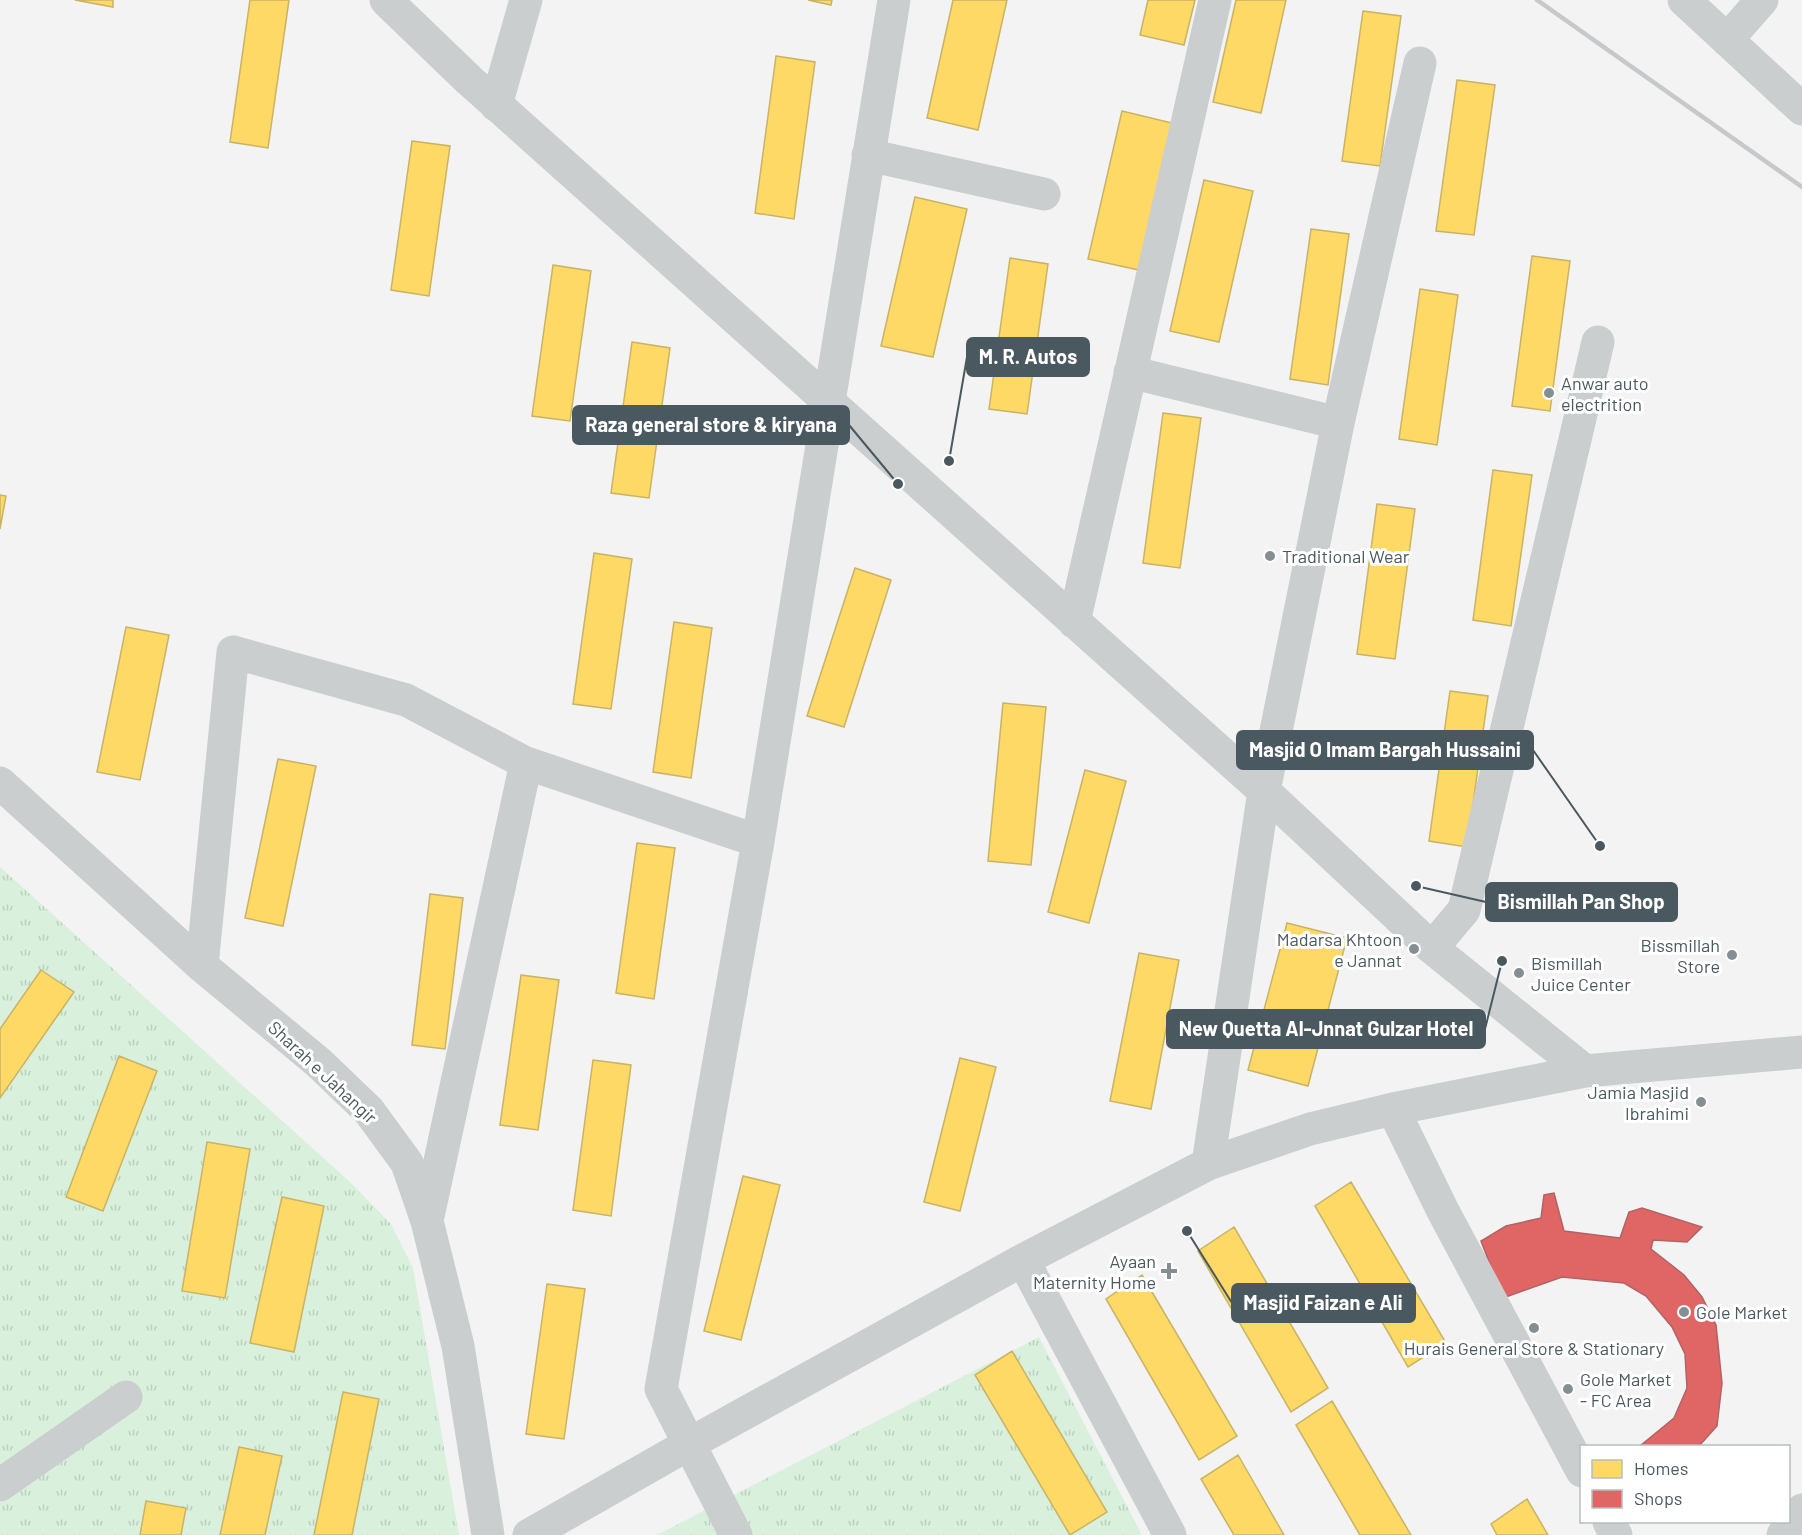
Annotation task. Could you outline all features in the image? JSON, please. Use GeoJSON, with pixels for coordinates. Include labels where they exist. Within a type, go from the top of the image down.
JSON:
{"type":"FeatureCollection","features":[{"type":"Feature","properties":{"kind":"street"},"geometry":{"type":"LineString","coordinates":[[386,0],[496,105],[1264,791],[1432,948],[1585,1071]]}},
{"type":"Feature","properties":{"kind":"street"},"geometry":{"type":"LineString","coordinates":[[496,105],[526,0]]}},
{"type":"Feature","properties":{"kind":"street"},"geometry":{"type":"LineString","coordinates":[[736,1535],[661,1389],[758,841],[827,401],[894,0]]}},
{"type":"Feature","properties":{"kind":"street"},"geometry":{"type":"LineString","coordinates":[[1074,622],[1215,0]]}},
{"type":"Feature","properties":{"kind":"street"},"geometry":{"type":"LineString","coordinates":[[1684,0],[1802,109]]}},
{"type":"Feature","properties":{"kind":"street"},"geometry":{"type":"LineString","coordinates":[[1727,40],[1762,0]]}},
{"type":"Feature","properties":{"kind":"street"},"geometry":{"type":"LineString","coordinates":[[1208,1164],[1264,791],[1338,423],[1420,63]]}},
{"type":"Feature","properties":{"kind":"street"},"geometry":{"type":"LineString","coordinates":[[868,155],[1044,194]]}},
{"type":"Feature","properties":{"kind":"street"},"geometry":{"type":"LineString","coordinates":[[1432,948],[1464,910],[1598,342]]}},
{"type":"Feature","properties":{"kind":"street"},"geometry":{"type":"LineString","coordinates":[[1130,372],[1338,423]]}},
{"type":"Feature","properties":{"kind":"street"},"geometry":{"type":"LineString","coordinates":[[202,966],[233,652],[406,700],[526,763],[758,841]]}},
{"type":"Feature","properties":{"kind":"street"},"geometry":{"type":"LineString","coordinates":[[427,1221],[526,763]]}},
{"type":"Feature","properties":{"kind":"street","name":"Sharah e Jahangir"},"geometry":{"type":"LineString","coordinates":[[0,783],[202,966],[319,1063],[369,1111],[407,1163],[427,1221],[458,1346],[488,1535]]}},
{"type":"Feature","properties":{"kind":"street"},"geometry":{"type":"LineString","coordinates":[[529,1535],[1023,1260],[1208,1164],[1310,1130],[1393,1109],[1585,1071],[1802,1052]]}},
{"type":"Feature","properties":{"kind":"street"},"geometry":{"type":"LineString","coordinates":[[1393,1109],[1443,1211],[1580,1469]]}},
{"type":"Feature","properties":{"kind":"street"},"geometry":{"type":"LineString","coordinates":[[1023,1260],[1170,1535]]}},
{"type":"Feature","properties":{"kind":"street"},"geometry":{"type":"LineString","coordinates":[[0,1485],[126,1397]]}},
{"type":"Feature","properties":{"kind":"street"},"geometry":{"type":"LineString","coordinates":[[1783,1535],[1802,1510]]}},
{"type":"Feature","properties":{"kind":"green space"},"geometry":{"type":"Polygon","coordinates":[[[0,867],[350,1182],[391,1224],[413,1268],[459,1535],[0,1535],[0,867]]]}},
{"type":"Feature","properties":{"kind":"green space"},"geometry":{"type":"Polygon","coordinates":[[[1039,1337],[1142,1535],[657,1535],[1039,1337]]]}},
{"type":"Feature","properties":{"kind":"building: Homes"},"geometry":{"type":"Polygon","coordinates":[[[75,0],[113,0],[113,7],[75,0]]]}},
{"type":"Feature","properties":{"kind":"building: Homes"},"geometry":{"type":"Polygon","coordinates":[[[250,0],[289,0],[268,148],[230,142],[250,0]]]}},
{"type":"Feature","properties":{"kind":"building: Homes"},"geometry":{"type":"Polygon","coordinates":[[[808,0],[832,0],[831,5],[808,0]]]}},
{"type":"Feature","properties":{"kind":"building: Homes"},"geometry":{"type":"Polygon","coordinates":[[[953,0],[1007,0],[978,130],[927,118],[953,0]]]}},
{"type":"Feature","properties":{"kind":"building: Homes"},"geometry":{"type":"Polygon","coordinates":[[[1148,0],[1195,0],[1184,45],[1140,35],[1148,0]]]}},
{"type":"Feature","properties":{"kind":"building: Homes"},"geometry":{"type":"Polygon","coordinates":[[[1236,0],[1286,0],[1261,113],[1213,102],[1236,0]]]}},
{"type":"Feature","properties":{"kind":"building: Homes"},"geometry":{"type":"Polygon","coordinates":[[[1363,11],[1401,16],[1380,166],[1342,161],[1363,11]]]}},
{"type":"Feature","properties":{"kind":"building: Homes"},"geometry":{"type":"Polygon","coordinates":[[[776,56],[815,62],[794,219],[755,213],[776,56]]]}},
{"type":"Feature","properties":{"kind":"building: Homes"},"geometry":{"type":"Polygon","coordinates":[[[1457,80],[1495,85],[1474,235],[1436,231],[1457,80]]]}},
{"type":"Feature","properties":{"kind":"building: Homes"},"geometry":{"type":"Polygon","coordinates":[[[1122,111],[1172,123],[1139,270],[1088,259],[1122,111]]]}},
{"type":"Feature","properties":{"kind":"building: Homes"},"geometry":{"type":"Polygon","coordinates":[[[412,141],[450,146],[429,296],[391,290],[412,141]]]}},
{"type":"Feature","properties":{"kind":"building: Homes"},"geometry":{"type":"Polygon","coordinates":[[[1204,180],[1253,191],[1219,342],[1170,331],[1204,180]]]}},
{"type":"Feature","properties":{"kind":"building: Homes"},"geometry":{"type":"Polygon","coordinates":[[[915,197],[967,209],[933,357],[881,346],[915,197]]]}},
{"type":"Feature","properties":{"kind":"building: Homes"},"geometry":{"type":"Polygon","coordinates":[[[1311,229],[1349,234],[1328,385],[1290,379],[1311,229]]]}},
{"type":"Feature","properties":{"kind":"building: Homes"},"geometry":{"type":"Polygon","coordinates":[[[1532,256],[1570,261],[1550,411],[1512,406],[1532,256]]]}},
{"type":"Feature","properties":{"kind":"building: Homes"},"geometry":{"type":"Polygon","coordinates":[[[1010,258],[1048,264],[1027,414],[989,409],[1010,258]]]}},
{"type":"Feature","properties":{"kind":"building: Homes"},"geometry":{"type":"Polygon","coordinates":[[[553,265],[591,271],[570,421],[532,416],[553,265]]]}},
{"type":"Feature","properties":{"kind":"building: Homes"},"geometry":{"type":"Polygon","coordinates":[[[1420,289],[1458,295],[1437,445],[1399,439],[1420,289]]]}},
{"type":"Feature","properties":{"kind":"building: Homes"},"geometry":{"type":"Polygon","coordinates":[[[632,342],[670,348],[649,498],[611,493],[632,342]]]}},
{"type":"Feature","properties":{"kind":"building: Homes"},"geometry":{"type":"Polygon","coordinates":[[[1163,413],[1201,418],[1180,568],[1143,563],[1163,413]]]}},
{"type":"Feature","properties":{"kind":"building: Homes"},"geometry":{"type":"Polygon","coordinates":[[[1493,470],[1532,475],[1511,626],[1473,620],[1493,470]]]}},
{"type":"Feature","properties":{"kind":"building: Homes"},"geometry":{"type":"Polygon","coordinates":[[[0,495],[6,496],[0,529],[0,495]]]}},
{"type":"Feature","properties":{"kind":"building: Homes"},"geometry":{"type":"Polygon","coordinates":[[[1377,504],[1415,509],[1395,659],[1357,654],[1377,504]]]}},
{"type":"Feature","properties":{"kind":"building: Homes"},"geometry":{"type":"Polygon","coordinates":[[[594,553],[632,559],[611,709],[573,704],[594,553]]]}},
{"type":"Feature","properties":{"kind":"building: Homes"},"geometry":{"type":"Polygon","coordinates":[[[855,568],[891,580],[844,727],[807,716],[855,568]]]}},
{"type":"Feature","properties":{"kind":"building: Homes"},"geometry":{"type":"Polygon","coordinates":[[[674,622],[712,628],[691,778],[653,772],[674,622]]]}},
{"type":"Feature","properties":{"kind":"building: Homes"},"geometry":{"type":"Polygon","coordinates":[[[126,627],[169,635],[140,780],[97,772],[126,627]]]}},
{"type":"Feature","properties":{"kind":"building: Homes"},"geometry":{"type":"Polygon","coordinates":[[[1450,691],[1488,696],[1467,847],[1429,841],[1450,691]]]}},
{"type":"Feature","properties":{"kind":"building: Homes"},"geometry":{"type":"Polygon","coordinates":[[[1003,703],[1046,707],[1031,865],[988,861],[1003,703]]]}},
{"type":"Feature","properties":{"kind":"building: Homes"},"geometry":{"type":"Polygon","coordinates":[[[278,759],[316,766],[283,926],[245,918],[278,759]]]}},
{"type":"Feature","properties":{"kind":"building: Homes"},"geometry":{"type":"Polygon","coordinates":[[[1085,770],[1126,781],[1089,923],[1048,912],[1085,770]]]}},
{"type":"Feature","properties":{"kind":"building: Homes"},"geometry":{"type":"Polygon","coordinates":[[[637,843],[675,848],[654,999],[616,993],[637,843]]]}},
{"type":"Feature","properties":{"kind":"building: Homes"},"geometry":{"type":"Polygon","coordinates":[[[430,894],[463,898],[445,1049],[412,1045],[430,894]]]}},
{"type":"Feature","properties":{"kind":"building: Homes"},"geometry":{"type":"Polygon","coordinates":[[[1287,923],[1347,938],[1308,1086],[1248,1070],[1287,923]]]}},
{"type":"Feature","properties":{"kind":"building: Homes"},"geometry":{"type":"Polygon","coordinates":[[[1139,953],[1179,960],[1151,1109],[1110,1101],[1139,953]]]}},
{"type":"Feature","properties":{"kind":"building: Homes"},"geometry":{"type":"Polygon","coordinates":[[[41,970],[74,992],[0,1098],[0,1029],[41,970]]]}},
{"type":"Feature","properties":{"kind":"building: Homes"},"geometry":{"type":"Polygon","coordinates":[[[521,975],[559,980],[538,1130],[500,1125],[521,975]]]}},
{"type":"Feature","properties":{"kind":"building: Homes"},"geometry":{"type":"Polygon","coordinates":[[[119,1056],[157,1071],[103,1211],[66,1197],[119,1056]]]}},
{"type":"Feature","properties":{"kind":"building: Homes"},"geometry":{"type":"Polygon","coordinates":[[[960,1058],[996,1067],[960,1211],[924,1202],[960,1058]]]}},
{"type":"Feature","properties":{"kind":"building: Homes"},"geometry":{"type":"Polygon","coordinates":[[[593,1060],[631,1065],[611,1216],[573,1210],[593,1060]]]}},
{"type":"Feature","properties":{"kind":"building: Homes"},"geometry":{"type":"Polygon","coordinates":[[[207,1142],[250,1149],[225,1298],[182,1291],[207,1142]]]}},
{"type":"Feature","properties":{"kind":"building: Homes"},"geometry":{"type":"Polygon","coordinates":[[[743,1176],[780,1185],[741,1340],[704,1331],[743,1176]]]}},
{"type":"Feature","properties":{"kind":"building: Homes"},"geometry":{"type":"Polygon","coordinates":[[[1351,1182],[1446,1343],[1408,1367],[1315,1206],[1351,1182]]]}},
{"type":"Feature","properties":{"kind":"building: Homes"},"geometry":{"type":"Polygon","coordinates":[[[282,1197],[324,1206],[294,1352],[250,1343],[282,1197]]]}},
{"type":"Feature","properties":{"kind":"building: Homes"},"geometry":{"type":"Polygon","coordinates":[[[1234,1227],[1328,1388],[1291,1412],[1198,1251],[1234,1227]]]}},
{"type":"Feature","properties":{"kind":"building: Homes"},"geometry":{"type":"Polygon","coordinates":[[[1142,1275],[1237,1436],[1199,1460],[1106,1299],[1142,1275]]]}},
{"type":"Feature","properties":{"kind":"building: Homes"},"geometry":{"type":"Polygon","coordinates":[[[547,1284],[585,1289],[564,1439],[526,1434],[547,1284]]]}},
{"type":"Feature","properties":{"kind":"building: Homes"},"geometry":{"type":"Polygon","coordinates":[[[1012,1351],[1107,1512],[1070,1535],[975,1375],[1012,1351]]]}},
{"type":"Feature","properties":{"kind":"building: Homes"},"geometry":{"type":"Polygon","coordinates":[[[343,1392],[379,1399],[352,1535],[314,1535],[343,1392]]]}},
{"type":"Feature","properties":{"kind":"building: Homes"},"geometry":{"type":"Polygon","coordinates":[[[1332,1401],[1411,1535],[1360,1535],[1296,1425],[1332,1401]]]}},
{"type":"Feature","properties":{"kind":"building: Homes"},"geometry":{"type":"Polygon","coordinates":[[[239,1447],[282,1456],[265,1535],[220,1535],[239,1447]]]}},
{"type":"Feature","properties":{"kind":"building: Homes"},"geometry":{"type":"Polygon","coordinates":[[[1238,1455],[1284,1535],[1234,1535],[1201,1479],[1238,1455]]]}},
{"type":"Feature","properties":{"kind":"building: Homes"},"geometry":{"type":"Polygon","coordinates":[[[1527,1499],[1548,1535],[1497,1535],[1491,1524],[1527,1499]]]}},
{"type":"Feature","properties":{"kind":"building: Homes"},"geometry":{"type":"Polygon","coordinates":[[[146,1501],[186,1508],[181,1535],[140,1535],[146,1501]]]}},
{"type":"Feature","properties":{"kind":"building: Shops","name":"Gole Market"},"geometry":{"type":"Polygon","coordinates":[[[1554,1193],[1564,1231],[1620,1238],[1629,1212],[1642,1208],[1702,1227],[1687,1242],[1653,1240],[1651,1249],[1684,1275],[1702,1297],[1716,1325],[1722,1383],[1717,1426],[1700,1445],[1641,1445],[1674,1418],[1687,1388],[1685,1354],[1672,1327],[1646,1296],[1624,1283],[1562,1277],[1503,1298],[1481,1241],[1506,1226],[1541,1218],[1544,1195],[1554,1193]]]}},
{"type":"Feature","properties":{"kind":"railway"},"geometry":{"type":"LineString","coordinates":[[1537,0],[1802,187]]}},
{"type":"Feature","properties":{"kind":"place","name":"Anwar auto electrition"},"geometry":{"type":"Point","coordinates":[1549,393]}},
{"type":"Feature","properties":{"kind":"place","name":"M. R. Autos"},"geometry":{"type":"Point","coordinates":[949,461]}},
{"type":"Feature","properties":{"kind":"place","name":"Raza general store & kiryana"},"geometry":{"type":"Point","coordinates":[898,484]}},
{"type":"Feature","properties":{"kind":"place","name":"Traditional Wear"},"geometry":{"type":"Point","coordinates":[1270,556]}},
{"type":"Feature","properties":{"kind":"place","name":"Masjid O Imam Bargah Hussaini"},"geometry":{"type":"Point","coordinates":[1600,846]}},
{"type":"Feature","properties":{"kind":"place","name":"Bismillah Pan Shop"},"geometry":{"type":"Point","coordinates":[1416,886]}},
{"type":"Feature","properties":{"kind":"place","name":"Madarsa Khtoon e Jannat"},"geometry":{"type":"Point","coordinates":[1414,949]}},
{"type":"Feature","properties":{"kind":"place","name":"Bissmillah Store"},"geometry":{"type":"Point","coordinates":[1732,955]}},
{"type":"Feature","properties":{"kind":"place","name":"New Quetta Al-Jnnat Gulzar Hotel"},"geometry":{"type":"Point","coordinates":[1502,961]}},
{"type":"Feature","properties":{"kind":"place","name":"Bismillah Juice Center"},"geometry":{"type":"Point","coordinates":[1519,973]}},
{"type":"Feature","properties":{"kind":"place","name":"Jamia Masjid Ibrahimi"},"geometry":{"type":"Point","coordinates":[1701,1102]}},
{"type":"Feature","properties":{"kind":"place","name":"Masjid Faizan e Ali"},"geometry":{"type":"Point","coordinates":[1187,1231]}},
{"type":"Feature","properties":{"kind":"place","name":"Ayaan Maternity Home"},"geometry":{"type":"Point","coordinates":[1169,1271]}},
{"type":"Feature","properties":{"kind":"place","name":"Gole Market"},"geometry":{"type":"Point","coordinates":[1684,1312]}},
{"type":"Feature","properties":{"kind":"place","name":"Hurais General Store & Stationary"},"geometry":{"type":"Point","coordinates":[1534,1328]}},
{"type":"Feature","properties":{"kind":"place","name":"Gole Market - FC Area"},"geometry":{"type":"Point","coordinates":[1568,1389]}}]}
